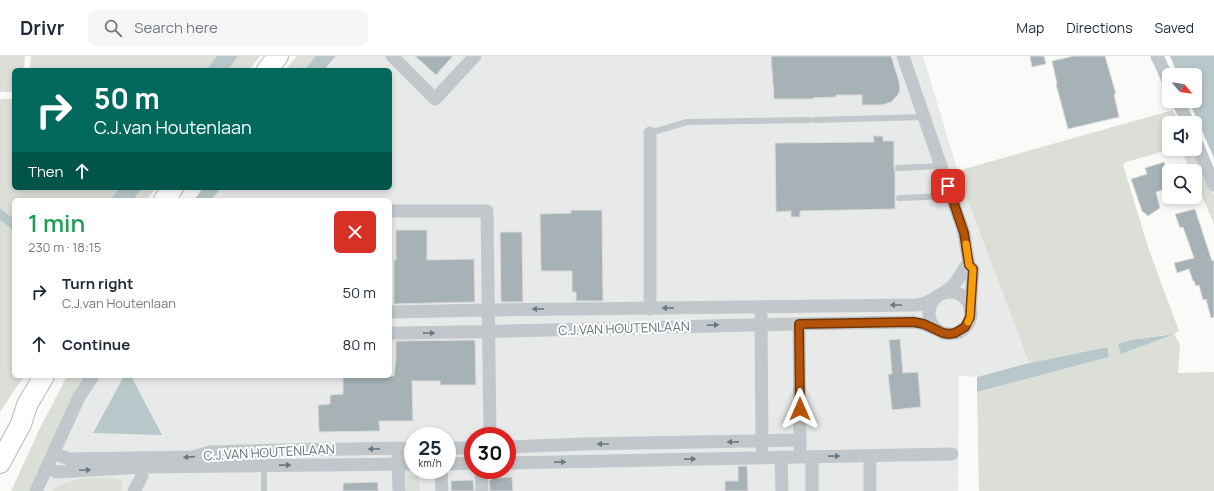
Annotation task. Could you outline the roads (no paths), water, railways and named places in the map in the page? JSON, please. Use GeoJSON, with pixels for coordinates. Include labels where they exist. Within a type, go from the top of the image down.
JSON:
{"type":"FeatureCollection","features":[{"type":"Feature","properties":{"kind":"main road"},"geometry":{"type":"LineString","coordinates":[[269,68],[278,56]]}},
{"type":"Feature","properties":{"kind":"main road"},"geometry":{"type":"LineString","coordinates":[[0,463],[21,424],[27,405],[43,378]]}},
{"type":"Feature","properties":{"kind":"main road"},"geometry":{"type":"LineString","coordinates":[[0,442],[12,419],[27,405]]}},
{"type":"Feature","properties":{"kind":"street"},"geometry":{"type":"LineString","coordinates":[[392,56],[435,99],[475,56]]}},
{"type":"Feature","properties":{"kind":"street"},"geometry":{"type":"LineString","coordinates":[[903,56],[964,233],[969,265],[973,269],[970,310],[968,322],[965,327],[960,331],[949,334],[938,330],[933,326],[929,315],[929,309],[939,296],[956,293],[966,300],[970,310]]}},
{"type":"Feature","properties":{"kind":"street"},"geometry":{"type":"LineString","coordinates":[[1157,56],[1163,68]]}},
{"type":"Feature","properties":{"kind":"street","name":"C.J.VAN HOUTENLAAN"},"geometry":{"type":"LineString","coordinates":[[650,133],[650,309]]}},
{"type":"Feature","properties":{"kind":"street"},"geometry":{"type":"LineString","coordinates":[[1202,156],[1214,185]]}},
{"type":"Feature","properties":{"kind":"street"},"geometry":{"type":"LineString","coordinates":[[392,211],[487,211],[490,427]]}},
{"type":"Feature","properties":{"kind":"street","name":"C.J.VAN HOUTENLAAN"},"geometry":{"type":"LineString","coordinates":[[392,312],[915,305],[923,304],[939,296],[955,284],[961,276],[964,267],[969,265]]}},
{"type":"Feature","properties":{"kind":"street"},"geometry":{"type":"LineString","coordinates":[[761,306],[762,458]]}},
{"type":"Feature","properties":{"kind":"street","name":"C.J.VAN HOUTENLAAN"},"geometry":{"type":"LineString","coordinates":[[392,333],[488,332],[760,324],[913,322],[924,324],[938,330]]}},
{"type":"Feature","properties":{"kind":"street"},"geometry":{"type":"LineString","coordinates":[[799,324],[800,440],[806,457],[812,491]]}},
{"type":"Feature","properties":{"kind":"street"},"geometry":{"type":"LineString","coordinates":[[36,491],[79,397],[92,378]]}},
{"type":"Feature","properties":{"kind":"street"},"geometry":{"type":"LineString","coordinates":[[516,447],[800,440]]}},
{"type":"Feature","properties":{"kind":"street"},"geometry":{"type":"LineString","coordinates":[[583,444],[584,461]]}},
{"type":"Feature","properties":{"kind":"street"},"geometry":{"type":"LineString","coordinates":[[643,444],[643,460]]}},
{"type":"Feature","properties":{"kind":"street"},"geometry":{"type":"LineString","coordinates":[[533,446],[533,462]]}},
{"type":"Feature","properties":{"kind":"street"},"geometry":{"type":"LineString","coordinates":[[398,448],[399,491]]}},
{"type":"Feature","properties":{"kind":"street","name":"C.J.VAN HOUTENLAAN"},"geometry":{"type":"LineString","coordinates":[[47,468],[57,472],[193,457],[210,452],[404,448]]}},
{"type":"Feature","properties":{"kind":"street","name":"C.J.VAN HOUTENLAAN"},"geometry":{"type":"LineString","coordinates":[[53,453],[69,459],[264,466],[404,464]]}},
{"type":"Feature","properties":{"kind":"street"},"geometry":{"type":"LineString","coordinates":[[516,463],[952,454]]}},
{"type":"Feature","properties":{"kind":"street"},"geometry":{"type":"LineString","coordinates":[[870,456],[870,491]]}},
{"type":"Feature","properties":{"kind":"street"},"geometry":{"type":"LineString","coordinates":[[782,457],[782,491]]}},
{"type":"Feature","properties":{"kind":"street"},"geometry":{"type":"LineString","coordinates":[[134,491],[142,476],[141,462]]}},
{"type":"Feature","properties":{"kind":"street"},"geometry":{"type":"LineString","coordinates":[[441,479],[442,491]]}},
{"type":"Feature","properties":{"kind":"street"},"geometry":{"type":"LineString","coordinates":[[481,479],[482,491]]}},
{"type":"Feature","properties":{"kind":"lane"},"geometry":{"type":"LineString","coordinates":[[650,133],[687,122],[924,117]]}},
{"type":"Feature","properties":{"kind":"lane"},"geometry":{"type":"LineString","coordinates":[[898,168],[941,166]]}},
{"type":"Feature","properties":{"kind":"lane"},"geometry":{"type":"LineString","coordinates":[[899,198],[951,196]]}},
{"type":"Feature","properties":{"kind":"lane"},"geometry":{"type":"LineString","coordinates":[[264,466],[264,491]]}}]}
